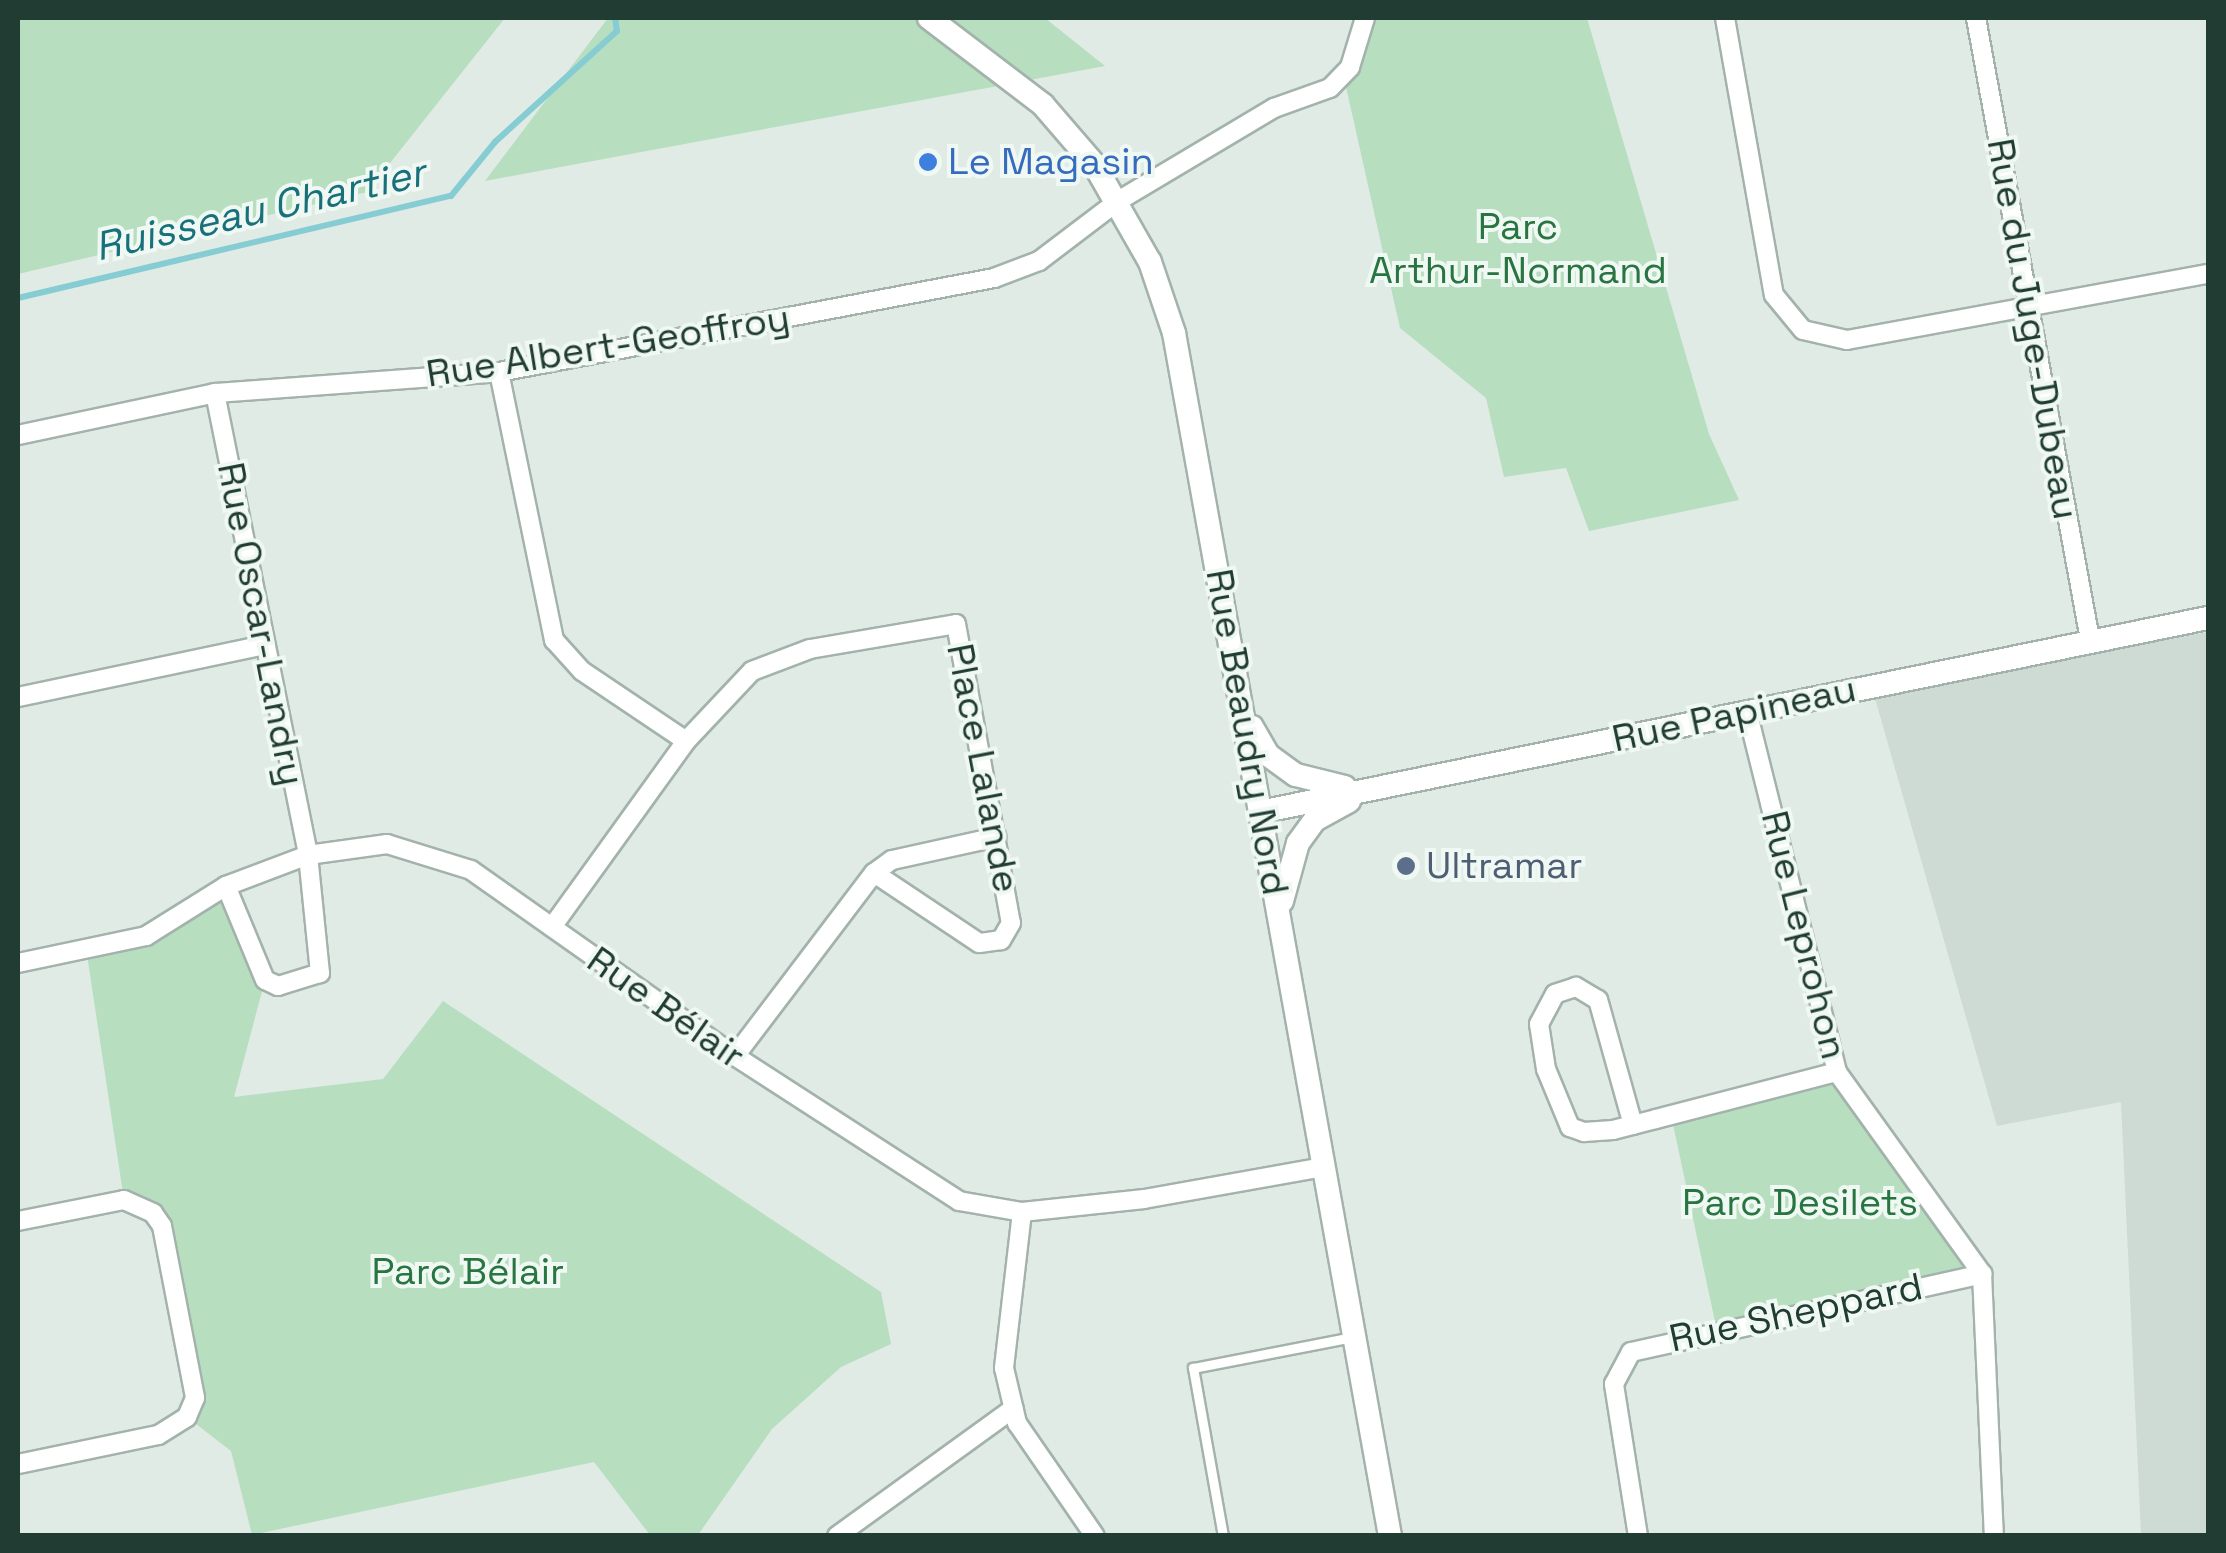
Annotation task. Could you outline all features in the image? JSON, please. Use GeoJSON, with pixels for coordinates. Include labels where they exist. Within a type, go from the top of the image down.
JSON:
{"type":"FeatureCollection","features":[{"type":"Feature","properties":{"kind":"main road","name":"Rue Beaudry Nord"},"geometry":{"type":"LineString","coordinates":[[929,18],[1044,105],[1118,201],[1150,262],[1174,332],[1390,1536]]}},
{"type":"Feature","properties":{"kind":"main road","name":"Rue Papineau"},"geometry":{"type":"LineString","coordinates":[[1260,812],[2208,618]]}},
{"type":"Feature","properties":{"kind":"main road"},"geometry":{"type":"LineString","coordinates":[[1236,673],[1245,710],[1268,755],[1326,786],[1384,786]]}},
{"type":"Feature","properties":{"kind":"main road"},"geometry":{"type":"LineString","coordinates":[[1280,924],[1283,878],[1315,820],[1384,786]]}},
{"type":"Feature","properties":{"kind":"street","name":"Rue Albert-Geoffroy"},"geometry":{"type":"LineString","coordinates":[[18,435],[215,392],[499,372],[994,278],[1039,261],[1118,201],[1274,108],[1330,88],[1350,66],[1366,18]]}},
{"type":"Feature","properties":{"kind":"street"},"geometry":{"type":"LineString","coordinates":[[1725,18],[1774,296],[1790,323],[1847,340],[2208,274]]}},
{"type":"Feature","properties":{"kind":"street","name":"Rue du Juge-Dubeau"},"geometry":{"type":"LineString","coordinates":[[1980,18],[2028,307],[2090,640]]}},
{"type":"Feature","properties":{"kind":"street"},"geometry":{"type":"LineString","coordinates":[[499,372],[554,640],[582,671],[686,741],[552,928]]}},
{"type":"Feature","properties":{"kind":"street","name":"Rue Oscar-Landry"},"geometry":{"type":"LineString","coordinates":[[215,392],[308,856],[320,973],[278,986],[265,980],[226,886]]}},
{"type":"Feature","properties":{"kind":"street","name":"Place Lalande"},"geometry":{"type":"LineString","coordinates":[[686,741],[752,672],[778,658],[956,624],[1011,923],[1001,940],[988,945],[874,873]]}},
{"type":"Feature","properties":{"kind":"street"},"geometry":{"type":"LineString","coordinates":[[18,697],[266,645]]}},
{"type":"Feature","properties":{"kind":"street","name":"Rue Leprohon"},"geometry":{"type":"LineString","coordinates":[[1747,711],[1837,1072],[1982,1274]]}},
{"type":"Feature","properties":{"kind":"street"},"geometry":{"type":"LineString","coordinates":[[735,1056],[874,873],[892,860],[996,837]]}},
{"type":"Feature","properties":{"kind":"street","name":"Rue Bélair"},"geometry":{"type":"LineString","coordinates":[[18,963],[146,936],[226,886],[308,856],[387,844],[421,851],[471,870],[735,1056],[930,1188],[959,1201],[1022,1212],[1144,1199],[1324,1167]]}},
{"type":"Feature","properties":{"kind":"street"},"geometry":{"type":"LineString","coordinates":[[1632,1125],[1598,1000],[1576,986],[1555,994],[1540,1035],[1570,1128],[1584,1132],[1632,1125],[1837,1072]]}},
{"type":"Feature","properties":{"kind":"street"},"geometry":{"type":"LineString","coordinates":[[18,1221],[124,1200],[153,1214],[162,1226],[195,1398],[186,1417],[158,1435],[18,1464]]}},
{"type":"Feature","properties":{"kind":"street"},"geometry":{"type":"LineString","coordinates":[[1022,1212],[1004,1368],[1014,1408],[1049,1476],[1095,1536]]}},
{"type":"Feature","properties":{"kind":"street"},"geometry":{"type":"LineString","coordinates":[[1982,1274],[1994,1536]]}},
{"type":"Feature","properties":{"kind":"street","name":"Rue Sheppard"},"geometry":{"type":"LineString","coordinates":[[1638,1536],[1614,1384],[1621,1369],[1646,1344],[1982,1274]]}},
{"type":"Feature","properties":{"kind":"street"},"geometry":{"type":"LineString","coordinates":[[837,1536],[1014,1408]]}},
{"type":"Feature","properties":{"kind":"lane"},"geometry":{"type":"LineString","coordinates":[[1223,1536],[1193,1368],[1354,1336]]}},
{"type":"Feature","properties":{"kind":"shaded area"},"geometry":{"type":"Polygon","coordinates":[[[2208,632],[2208,1535],[2141,1535],[2121,1102],[1997,1126],[1874,695],[2208,632]]]}},
{"type":"Feature","properties":{"kind":"green space"},"geometry":{"type":"Polygon","coordinates":[[[18,18],[505,18],[367,192],[18,274],[18,18]]]}},
{"type":"Feature","properties":{"kind":"green space"},"geometry":{"type":"Polygon","coordinates":[[[608,18],[1045,18],[1105,66],[485,181],[608,18]]]}},
{"type":"Feature","properties":{"kind":"green space","name":"Parc Arthur-Normand"},"geometry":{"type":"Polygon","coordinates":[[[1363,18],[1587,18],[1709,434],[1739,500],[1589,531],[1566,468],[1504,477],[1486,398],[1400,328],[1346,87],[1363,18]]]}},
{"type":"Feature","properties":{"kind":"green space","name":"Parc Bélair"},"geometry":{"type":"Polygon","coordinates":[[[226,886],[265,980],[234,1097],[383,1079],[443,1001],[881,1292],[891,1344],[841,1367],[772,1429],[698,1535],[650,1535],[594,1462],[252,1535],[231,1451],[187,1417],[195,1398],[162,1226],[124,1200],[86,948],[146,936],[226,886]]]}},
{"type":"Feature","properties":{"kind":"green space","name":"Parc Desilets"},"geometry":{"type":"Polygon","coordinates":[[[1837,1072],[1982,1274],[1717,1331],[1671,1115],[1837,1072]]]}},
{"type":"Feature","properties":{"kind":"waterway","name":"Ruisseau Chartier"},"geometry":{"type":"LineString","coordinates":[[18,298],[451,196],[495,142],[617,31],[615,18]]}},
{"type":"Feature","properties":{"kind":"place","name":"Le Magasin"},"geometry":{"type":"Point","coordinates":[928,162]}},
{"type":"Feature","properties":{"kind":"place","name":"Ultramar"},"geometry":{"type":"Point","coordinates":[1406,866]}}]}
